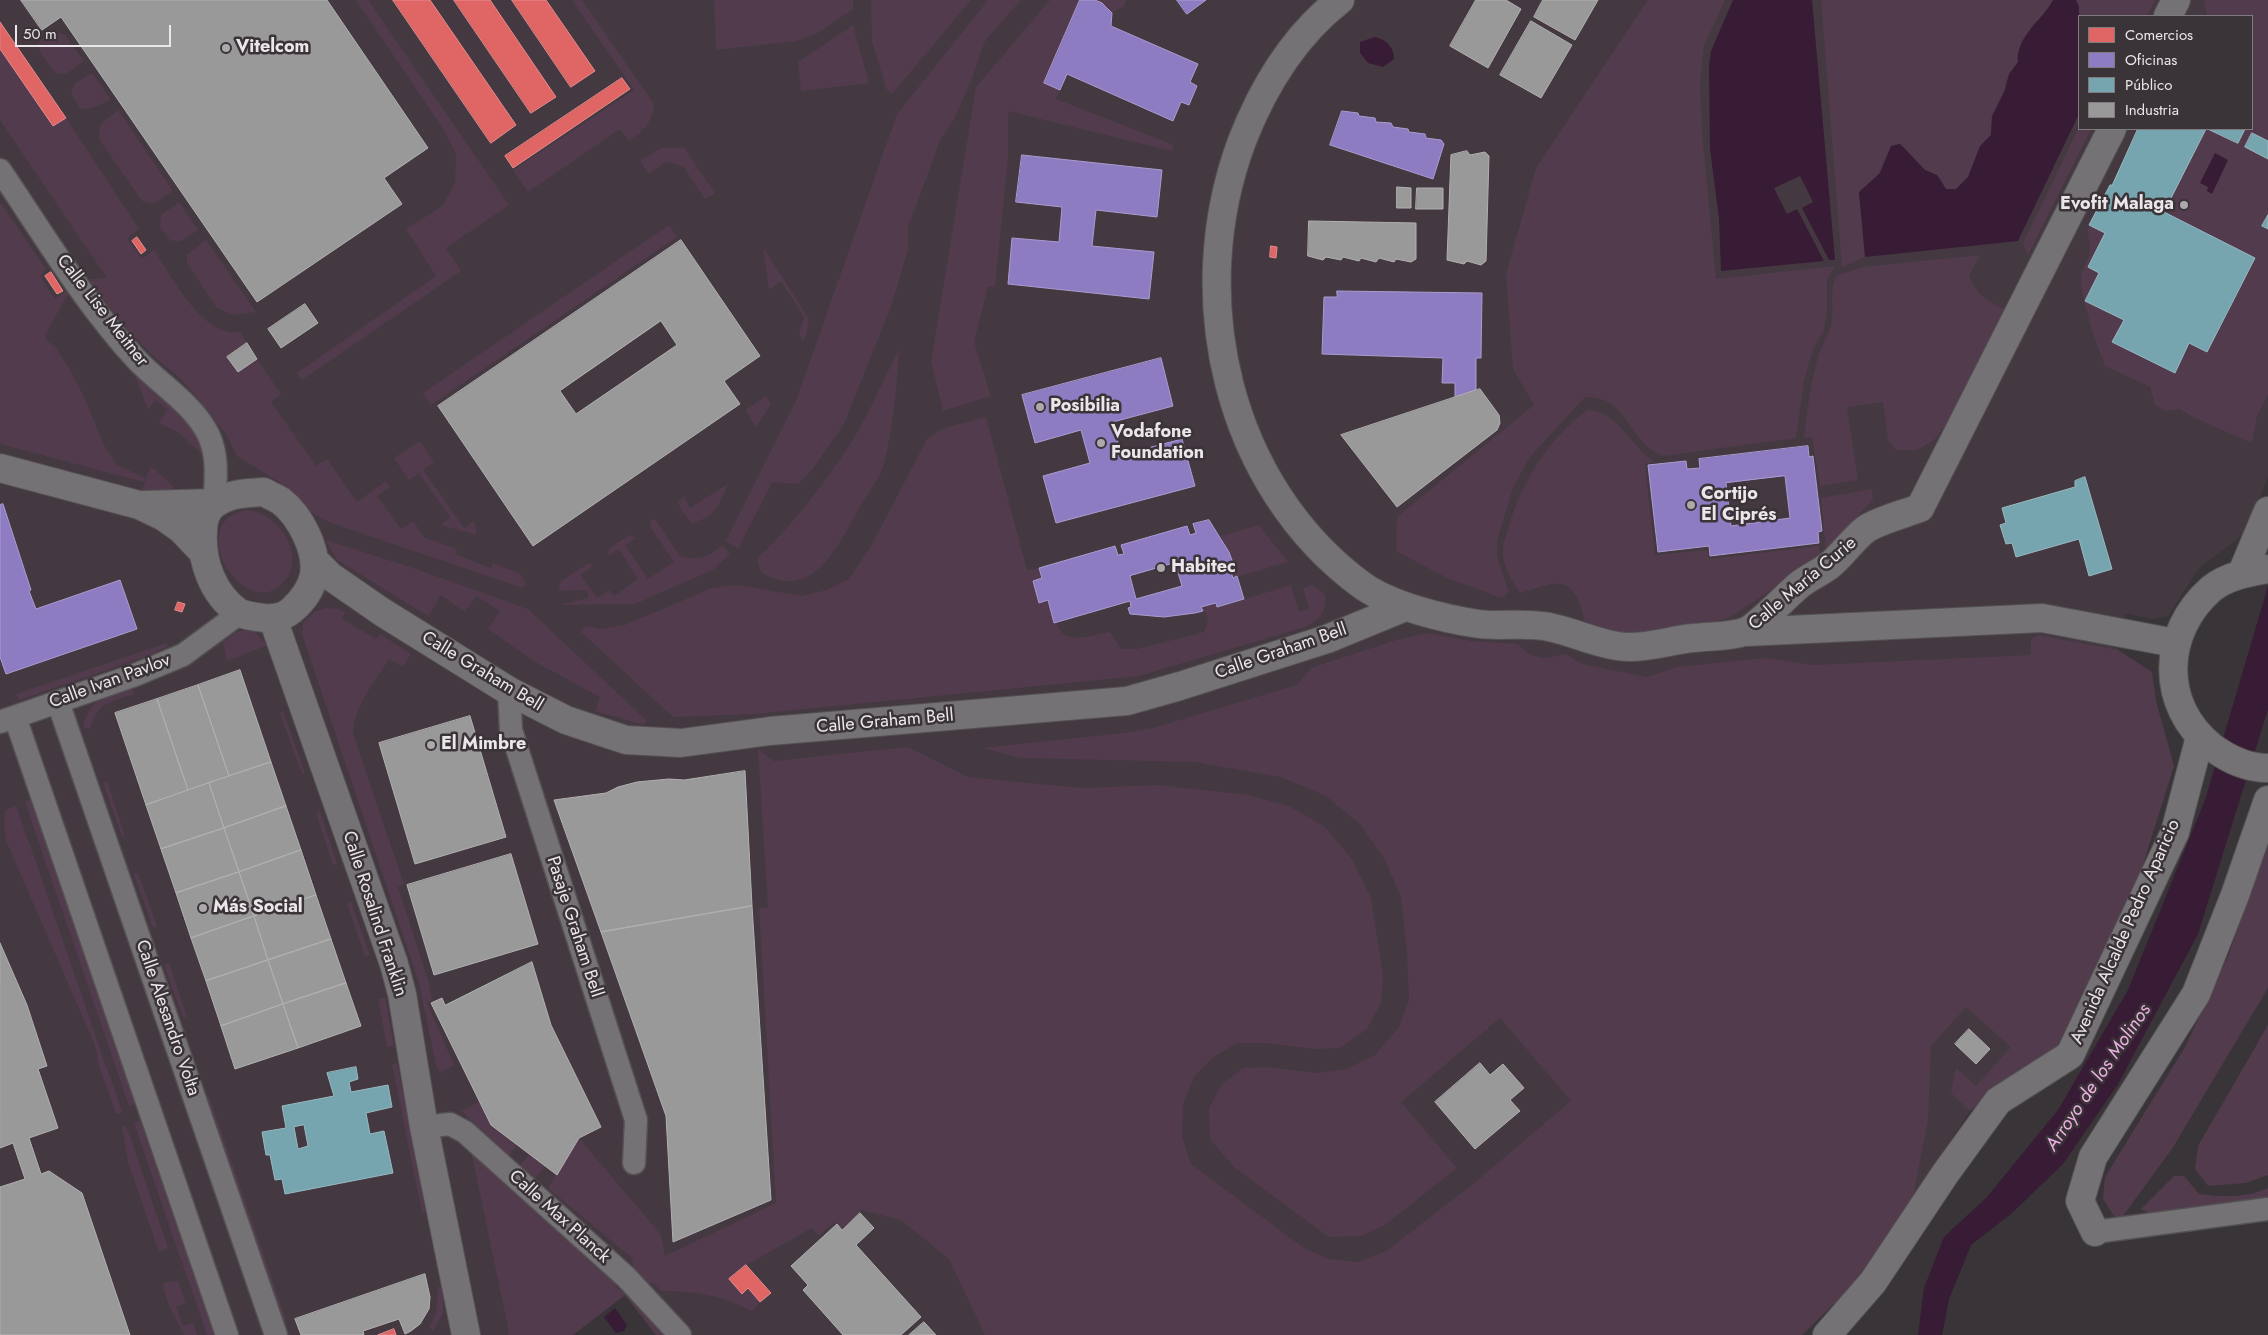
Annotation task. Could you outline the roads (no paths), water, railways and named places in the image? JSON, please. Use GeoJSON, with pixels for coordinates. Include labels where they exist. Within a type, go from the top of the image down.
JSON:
{"type":"FeatureCollection","features":[{"type":"Feature","properties":{"kind":"street","name":"Calle María Curie"},"geometry":{"type":"LineString","coordinates":[[1340,0],[1319,16],[1282,62],[1254,110],[1232,167],[1221,222],[1215,275],[1218,326],[1227,375],[1239,415],[1255,454],[1272,485],[1311,541],[1365,587],[1405,607],[1479,624],[1545,626],[1627,648],[1746,632],[1802,582],[1829,566],[1867,528],[1920,508],[2111,130]]}},
{"type":"Feature","properties":{"kind":"street"},"geometry":{"type":"LineString","coordinates":[[2168,15],[2176,0]]}},
{"type":"Feature","properties":{"kind":"street","name":"Calle Lise Meitner"},"geometry":{"type":"LineString","coordinates":[[0,170],[98,312],[136,359],[192,411],[208,434],[216,456],[216,503]]}},
{"type":"Feature","properties":{"kind":"street"},"geometry":{"type":"LineString","coordinates":[[0,468],[139,505],[181,528],[202,550]]}},
{"type":"Feature","properties":{"kind":"street"},"geometry":{"type":"LineString","coordinates":[[139,505],[216,503],[237,494],[264,492],[280,501],[293,515],[304,533],[314,560],[314,575],[303,600],[288,614],[273,619],[240,613],[217,588],[208,572],[202,550],[203,521],[216,503]]}},
{"type":"Feature","properties":{"kind":"street"},"geometry":{"type":"LineString","coordinates":[[2268,511],[2255,571],[2212,588],[2189,612],[2176,643],[2173,676],[2181,709],[2200,737],[2226,757],[2257,768],[2268,768]]}},
{"type":"Feature","properties":{"kind":"street","name":"Calle Graham Bell"},"geometry":{"type":"LineString","coordinates":[[314,560],[330,576],[382,612],[509,691],[566,720],[626,740],[681,743],[770,731],[1127,701],[1326,639],[1405,607]]}},
{"type":"Feature","properties":{"kind":"street","name":"Calle Graham Bell"},"geometry":{"type":"LineString","coordinates":[[303,600],[328,595],[382,612]]}},
{"type":"Feature","properties":{"kind":"street","name":"Calle Ivan Pavlov"},"geometry":{"type":"LineString","coordinates":[[8,720],[135,675],[183,655],[240,613]]}},
{"type":"Feature","properties":{"kind":"street"},"geometry":{"type":"LineString","coordinates":[[1746,632],[2042,618],[2176,643]]}},
{"type":"Feature","properties":{"kind":"street","name":"Calle Rosalind Franklin"},"geometry":{"type":"LineString","coordinates":[[273,619],[394,964],[402,994],[424,1127],[466,1335]]}},
{"type":"Feature","properties":{"kind":"street","name":"Pasaje Graham Bell"},"geometry":{"type":"LineString","coordinates":[[509,691],[511,730],[636,1120],[634,1163]]}},
{"type":"Feature","properties":{"kind":"street","name":"Calle Alesandro Volta"},"geometry":{"type":"LineString","coordinates":[[58,702],[276,1335]]}},
{"type":"Feature","properties":{"kind":"street"},"geometry":{"type":"LineString","coordinates":[[8,720],[227,1335]]}},
{"type":"Feature","properties":{"kind":"street","name":"Avenida Alcalde Pedro Aparicio"},"geometry":{"type":"LineString","coordinates":[[1827,1334],[1873,1282],[1945,1174],[1998,1101],[2070,1055],[2175,832],[2200,737]]}},
{"type":"Feature","properties":{"kind":"street"},"geometry":{"type":"LineString","coordinates":[[2268,800],[2235,895],[2196,994],[2093,1157],[2080,1201],[2095,1232],[2268,1209]]}},
{"type":"Feature","properties":{"kind":"street","name":"Calle Max Planck"},"geometry":{"type":"LineString","coordinates":[[424,1127],[450,1124],[465,1132],[626,1277],[680,1335]]}},
{"type":"Feature","properties":{"kind":"water"},"geometry":{"type":"Polygon","coordinates":[[[1733,0],[1812,0],[1835,260],[1829,260],[1802,208],[1813,202],[1800,176],[1774,188],[1787,214],[1797,209],[1824,261],[1721,271],[1719,218],[1710,149],[1709,66],[1711,51],[1733,0]]]}},
{"type":"Feature","properties":{"kind":"water"},"geometry":{"type":"Polygon","coordinates":[[[2053,0],[2076,0],[2079,6],[2078,116],[2018,241],[1865,257],[1859,192],[1880,173],[1891,146],[1900,144],[1925,170],[1937,175],[1946,189],[1956,189],[1968,177],[1980,146],[1991,135],[1992,116],[2005,90],[2009,74],[2018,62],[2018,53],[2025,36],[2053,0]]]}},
{"type":"Feature","properties":{"kind":"water"},"geometry":{"type":"Polygon","coordinates":[[[1375,37],[1386,42],[1393,51],[1394,59],[1383,67],[1368,63],[1360,53],[1360,42],[1375,37]]]}},
{"type":"Feature","properties":{"kind":"water"},"geometry":{"type":"Polygon","coordinates":[[[2215,153],[2228,160],[2212,194],[2207,191],[2208,187],[2200,183],[2215,153]]]}},
{"type":"Feature","properties":{"kind":"water","name":"Arroyo de los Molinos"},"geometry":{"type":"Polygon","coordinates":[[[2268,586],[2268,709],[2198,934],[2118,1084],[2063,1164],[2012,1213],[1971,1245],[1949,1299],[1942,1335],[1918,1335],[1924,1288],[1944,1237],[1987,1197],[2058,1110],[2128,990],[2205,800],[2268,586]]]}},
{"type":"Feature","properties":{"kind":"water"},"geometry":{"type":"Polygon","coordinates":[[[615,1308],[627,1325],[624,1331],[616,1333],[604,1317],[615,1308]]]}},
{"type":"Feature","properties":{"kind":"place","name":"Vitelcom"},"geometry":{"type":"Point","coordinates":[226,48]}},
{"type":"Feature","properties":{"kind":"place","name":"Evofit Malaga"},"geometry":{"type":"Point","coordinates":[2184,205]}},
{"type":"Feature","properties":{"kind":"place","name":"Posibilia"},"geometry":{"type":"Point","coordinates":[1040,407]}},
{"type":"Feature","properties":{"kind":"place","name":"Vodafone Foundation"},"geometry":{"type":"Point","coordinates":[1101,443]}},
{"type":"Feature","properties":{"kind":"place","name":"Cortijo El Ciprés"},"geometry":{"type":"Point","coordinates":[1691,505]}},
{"type":"Feature","properties":{"kind":"place","name":"Habitec"},"geometry":{"type":"Point","coordinates":[1161,568]}},
{"type":"Feature","properties":{"kind":"place","name":"El Mimbre"},"geometry":{"type":"Point","coordinates":[431,745]}},
{"type":"Feature","properties":{"kind":"place","name":"Más Social"},"geometry":{"type":"Point","coordinates":[203,908]}}]}
